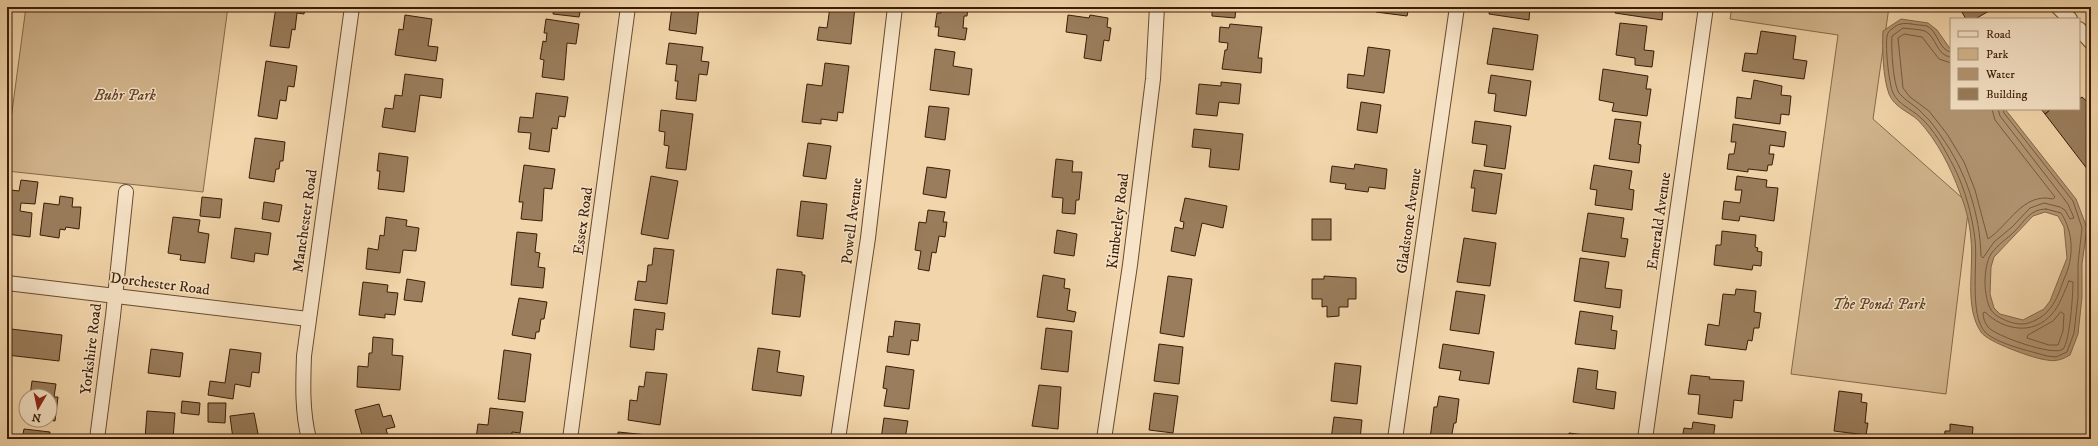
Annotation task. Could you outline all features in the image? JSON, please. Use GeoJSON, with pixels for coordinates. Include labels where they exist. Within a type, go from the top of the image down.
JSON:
{"type":"FeatureCollection","features":[{"type":"Feature","properties":{"kind":"street","name":"Manchester Road"},"geometry":{"type":"LineString","coordinates":[[309,439],[305,424],[303,392],[304,356],[308,318],[352,7]]}},
{"type":"Feature","properties":{"kind":"street","name":"Essex Road"},"geometry":{"type":"LineString","coordinates":[[570,439],[628,7]]}},
{"type":"Feature","properties":{"kind":"street","name":"Powell Avenue"},"geometry":{"type":"LineString","coordinates":[[838,439],[868,238],[895,7]]}},
{"type":"Feature","properties":{"kind":"street","name":"Kimberley Road"},"geometry":{"type":"LineString","coordinates":[[1104,439],[1130,265],[1152,94],[1158,7]]}},
{"type":"Feature","properties":{"kind":"street","name":"Gladstone Avenue"},"geometry":{"type":"LineString","coordinates":[[1395,439],[1457,7]]}},
{"type":"Feature","properties":{"kind":"street","name":"Emerald Avenue"},"geometry":{"type":"LineString","coordinates":[[1645,439],[1706,7]]}},
{"type":"Feature","properties":{"kind":"street"},"geometry":{"type":"LineString","coordinates":[[2058,7],[2069,18]]}},
{"type":"Feature","properties":{"kind":"street"},"geometry":{"type":"LineString","coordinates":[[2080,30],[2091,42]]}},
{"type":"Feature","properties":{"kind":"street","name":"Yorkshire Road"},"geometry":{"type":"LineString","coordinates":[[97,439],[126,192]]}},
{"type":"Feature","properties":{"kind":"street","name":"Dorchester Road"},"geometry":{"type":"LineString","coordinates":[[7,283],[308,318]]}},
{"type":"Feature","properties":{"kind":"green space","name":"Buhr Park"},"geometry":{"type":"Polygon","coordinates":[[[26,7],[228,7],[203,192],[7,171],[7,149],[26,7]]]}},
{"type":"Feature","properties":{"kind":"green space","name":"The Ponds Park"},"geometry":{"type":"Polygon","coordinates":[[[1732,7],[1889,7],[1873,119],[1969,204],[1946,394],[1791,374],[1838,35],[1730,19],[1732,7]]]}},
{"type":"Feature","properties":{"kind":"water"},"geometry":{"type":"Polygon","coordinates":[[[1901,19],[1928,23],[1937,30],[1950,49],[1950,110],[2006,110],[2076,199],[2087,228],[2082,264],[2082,297],[2078,334],[2070,355],[2062,359],[2050,361],[2041,359],[2001,345],[1981,332],[1976,322],[1971,300],[1972,251],[1969,222],[1964,204],[1948,164],[1931,136],[1918,120],[1891,99],[1885,80],[1883,31],[1901,19]],[[2045,212],[2033,216],[1994,257],[1991,267],[1990,294],[1994,308],[2000,314],[2023,320],[2044,309],[2050,301],[2067,258],[2064,227],[2058,216],[2045,212]]]}},
{"type":"Feature","properties":{"kind":"building"},"geometry":{"type":"Polygon","coordinates":[[[276,7],[305,7],[304,14],[297,13],[295,30],[292,29],[289,48],[270,46],[276,7]]]}},
{"type":"Feature","properties":{"kind":"building"},"geometry":{"type":"Polygon","coordinates":[[[554,7],[581,7],[579,17],[553,14],[554,7]]]}},
{"type":"Feature","properties":{"kind":"building"},"geometry":{"type":"Polygon","coordinates":[[[672,7],[699,7],[696,34],[669,30],[672,7]]]}},
{"type":"Feature","properties":{"kind":"building"},"geometry":{"type":"Polygon","coordinates":[[[830,7],[855,7],[851,44],[817,40],[819,27],[827,28],[830,7]]]}},
{"type":"Feature","properties":{"kind":"building"},"geometry":{"type":"Polygon","coordinates":[[[942,7],[968,7],[967,16],[964,16],[963,28],[967,28],[965,40],[938,36],[939,27],[935,27],[937,13],[941,13],[942,7]]]}},
{"type":"Feature","properties":{"kind":"building"},"geometry":{"type":"Polygon","coordinates":[[[1212,7],[1236,7],[1235,18],[1212,16],[1212,7]]]}},
{"type":"Feature","properties":{"kind":"building"},"geometry":{"type":"Polygon","coordinates":[[[1377,7],[1409,7],[1407,16],[1376,12],[1377,7]]]}},
{"type":"Feature","properties":{"kind":"building"},"geometry":{"type":"Polygon","coordinates":[[[1490,7],[1530,7],[1529,20],[1489,14],[1490,7]]]}},
{"type":"Feature","properties":{"kind":"building"},"geometry":{"type":"Polygon","coordinates":[[[1615,7],[1663,7],[1662,20],[1615,13],[1615,7]]]}},
{"type":"Feature","properties":{"kind":"building"},"geometry":{"type":"Polygon","coordinates":[[[1959,7],[1996,7],[1977,18],[1965,18],[1959,7]]]}},
{"type":"Feature","properties":{"kind":"building"},"geometry":{"type":"Polygon","coordinates":[[[2079,7],[2087,7],[2083,11],[2079,7]]]}},
{"type":"Feature","properties":{"kind":"building"},"geometry":{"type":"Polygon","coordinates":[[[405,15],[432,19],[428,46],[438,47],[436,61],[395,55],[399,29],[403,30],[405,15]]]}},
{"type":"Feature","properties":{"kind":"building"},"geometry":{"type":"Polygon","coordinates":[[[1068,15],[1089,18],[1090,15],[1108,18],[1107,27],[1111,28],[1109,41],[1104,40],[1101,61],[1084,58],[1087,35],[1066,32],[1068,15]]]}},
{"type":"Feature","properties":{"kind":"building"},"geometry":{"type":"Polygon","coordinates":[[[546,19],[579,24],[576,44],[567,43],[564,80],[542,77],[544,60],[540,59],[543,41],[546,42],[547,33],[544,33],[546,19]]]}},
{"type":"Feature","properties":{"kind":"building"},"geometry":{"type":"Polygon","coordinates":[[[1620,23],[1647,26],[1644,50],[1654,51],[1652,67],[1635,65],[1635,58],[1616,55],[1620,23]]]}},
{"type":"Feature","properties":{"kind":"building"},"geometry":{"type":"Polygon","coordinates":[[[1230,24],[1262,27],[1258,58],[1262,58],[1261,73],[1222,69],[1225,50],[1227,50],[1228,43],[1219,42],[1220,27],[1229,28],[1230,24]]]}},
{"type":"Feature","properties":{"kind":"building"},"geometry":{"type":"Polygon","coordinates":[[[1493,28],[1538,35],[1533,70],[1487,64],[1493,28]]]}},
{"type":"Feature","properties":{"kind":"building"},"geometry":{"type":"Polygon","coordinates":[[[1761,31],[1796,36],[1793,59],[1807,61],[1804,79],[1742,71],[1745,53],[1757,54],[1761,31]]]}},
{"type":"Feature","properties":{"kind":"building"},"geometry":{"type":"Polygon","coordinates":[[[669,43],[703,47],[701,61],[709,62],[707,75],[699,74],[696,101],[676,99],[678,81],[675,81],[677,65],[666,64],[669,43]]]}},
{"type":"Feature","properties":{"kind":"building"},"geometry":{"type":"Polygon","coordinates":[[[1368,47],[1390,50],[1384,93],[1347,88],[1348,74],[1364,76],[1368,47]]]}},
{"type":"Feature","properties":{"kind":"building"},"geometry":{"type":"Polygon","coordinates":[[[935,49],[955,52],[953,66],[972,69],[969,95],[930,90],[935,49]]]}},
{"type":"Feature","properties":{"kind":"building"},"geometry":{"type":"Polygon","coordinates":[[[266,61],[297,66],[294,87],[288,86],[286,101],[280,100],[277,119],[258,116],[266,61]]]}},
{"type":"Feature","properties":{"kind":"building"},"geometry":{"type":"Polygon","coordinates":[[[825,63],[849,66],[843,113],[838,112],[837,121],[821,119],[821,124],[802,122],[807,84],[822,86],[825,63]]]}},
{"type":"Feature","properties":{"kind":"building"},"geometry":{"type":"Polygon","coordinates":[[[1603,69],[1648,76],[1646,89],[1651,89],[1647,116],[1612,111],[1614,103],[1599,100],[1603,69]]]}},
{"type":"Feature","properties":{"kind":"building"},"geometry":{"type":"Polygon","coordinates":[[[405,74],[443,79],[441,98],[420,95],[415,132],[382,127],[385,108],[393,109],[395,95],[402,96],[405,74]]]}},
{"type":"Feature","properties":{"kind":"building"},"geometry":{"type":"Polygon","coordinates":[[[1491,75],[1531,81],[1526,116],[1494,111],[1496,94],[1488,93],[1491,75]]]}},
{"type":"Feature","properties":{"kind":"building"},"geometry":{"type":"Polygon","coordinates":[[[1754,80],[1782,86],[1781,95],[1791,96],[1789,115],[1781,114],[1780,124],[1735,118],[1737,97],[1751,99],[1754,80]]]}},
{"type":"Feature","properties":{"kind":"building"},"geometry":{"type":"Polygon","coordinates":[[[1221,82],[1241,84],[1239,104],[1219,102],[1217,116],[1196,114],[1199,84],[1221,86],[1221,82]]]}},
{"type":"Feature","properties":{"kind":"building"},"geometry":{"type":"Polygon","coordinates":[[[536,93],[568,97],[565,117],[559,116],[557,129],[552,128],[549,152],[529,149],[531,133],[518,132],[520,117],[533,118],[536,93]]]}},
{"type":"Feature","properties":{"kind":"building"},"geometry":{"type":"Polygon","coordinates":[[[2082,97],[2091,105],[2091,174],[2045,114],[2050,110],[2080,110],[2080,98],[2082,97]]]}},
{"type":"Feature","properties":{"kind":"building"},"geometry":{"type":"Polygon","coordinates":[[[1361,102],[1381,105],[1377,133],[1357,130],[1361,102]]]}},
{"type":"Feature","properties":{"kind":"building"},"geometry":{"type":"Polygon","coordinates":[[[929,106],[949,108],[945,140],[925,137],[929,106]]]}},
{"type":"Feature","properties":{"kind":"building"},"geometry":{"type":"Polygon","coordinates":[[[661,110],[693,114],[686,170],[666,168],[669,146],[664,145],[665,132],[659,131],[661,110]]]}},
{"type":"Feature","properties":{"kind":"building"},"geometry":{"type":"Polygon","coordinates":[[[2042,110],[2050,110],[2045,114],[2042,110]]]}},
{"type":"Feature","properties":{"kind":"building"},"geometry":{"type":"Polygon","coordinates":[[[1615,119],[1641,122],[1638,144],[1641,145],[1639,163],[1609,159],[1615,119]]]}},
{"type":"Feature","properties":{"kind":"building"},"geometry":{"type":"Polygon","coordinates":[[[1475,121],[1511,126],[1505,169],[1484,166],[1487,145],[1472,143],[1475,121]]]}},
{"type":"Feature","properties":{"kind":"building"},"geometry":{"type":"Polygon","coordinates":[[[1733,124],[1786,132],[1784,147],[1770,145],[1769,154],[1774,154],[1772,165],[1768,165],[1767,171],[1748,169],[1748,172],[1727,169],[1729,154],[1734,154],[1736,142],[1731,142],[1733,124]]]}},
{"type":"Feature","properties":{"kind":"building"},"geometry":{"type":"Polygon","coordinates":[[[1194,129],[1243,134],[1239,170],[1209,167],[1211,149],[1192,147],[1194,129]]]}},
{"type":"Feature","properties":{"kind":"building"},"geometry":{"type":"Polygon","coordinates":[[[255,138],[285,142],[283,161],[280,161],[279,169],[276,169],[274,182],[249,178],[255,138]]]}},
{"type":"Feature","properties":{"kind":"building"},"geometry":{"type":"Polygon","coordinates":[[[808,143],[831,146],[826,179],[803,176],[808,143]]]}},
{"type":"Feature","properties":{"kind":"building"},"geometry":{"type":"Polygon","coordinates":[[[379,153],[408,157],[404,192],[378,189],[380,171],[377,171],[379,153]]]}},
{"type":"Feature","properties":{"kind":"building"},"geometry":{"type":"Polygon","coordinates":[[[1056,159],[1073,161],[1072,172],[1082,172],[1079,200],[1076,200],[1075,214],[1062,213],[1063,198],[1052,197],[1056,159]]]}},
{"type":"Feature","properties":{"kind":"building"},"geometry":{"type":"Polygon","coordinates":[[[1355,164],[1387,169],[1385,189],[1369,187],[1368,192],[1345,189],[1346,184],[1330,182],[1332,166],[1354,169],[1355,164]]]}},
{"type":"Feature","properties":{"kind":"building"},"geometry":{"type":"Polygon","coordinates":[[[524,165],[555,169],[552,189],[544,188],[542,221],[521,219],[523,202],[519,202],[524,165]]]}},
{"type":"Feature","properties":{"kind":"building"},"geometry":{"type":"Polygon","coordinates":[[[1594,165],[1632,171],[1629,189],[1634,190],[1632,210],[1595,205],[1597,190],[1590,189],[1594,165]]]}},
{"type":"Feature","properties":{"kind":"building"},"geometry":{"type":"Polygon","coordinates":[[[927,167],[950,170],[946,198],[923,194],[927,167]]]}},
{"type":"Feature","properties":{"kind":"building"},"geometry":{"type":"Polygon","coordinates":[[[1474,170],[1502,174],[1496,214],[1472,211],[1475,188],[1471,188],[1474,170]]]}},
{"type":"Feature","properties":{"kind":"building"},"geometry":{"type":"Polygon","coordinates":[[[651,176],[678,181],[668,239],[641,234],[651,176]]]}},
{"type":"Feature","properties":{"kind":"building"},"geometry":{"type":"Polygon","coordinates":[[[1737,176],[1767,180],[1766,187],[1778,188],[1774,221],[1740,216],[1739,221],[1722,219],[1724,201],[1740,203],[1742,190],[1735,190],[1737,176]]]}},
{"type":"Feature","properties":{"kind":"building"},"geometry":{"type":"Polygon","coordinates":[[[21,180],[38,182],[35,204],[21,203],[20,211],[32,213],[30,237],[7,234],[7,209],[9,209],[11,190],[19,191],[21,180]]]}},
{"type":"Feature","properties":{"kind":"building"},"geometry":{"type":"Polygon","coordinates":[[[60,196],[73,198],[72,207],[81,207],[79,229],[66,227],[65,230],[60,229],[59,238],[40,235],[44,203],[59,205],[60,196]]]}},
{"type":"Feature","properties":{"kind":"building"},"geometry":{"type":"Polygon","coordinates":[[[202,197],[222,199],[220,218],[200,216],[202,197]]]}},
{"type":"Feature","properties":{"kind":"building"},"geometry":{"type":"Polygon","coordinates":[[[1185,198],[1227,206],[1223,228],[1202,223],[1195,256],[1171,251],[1175,227],[1183,229],[1184,222],[1180,221],[1185,198]]]}},
{"type":"Feature","properties":{"kind":"building"},"geometry":{"type":"Polygon","coordinates":[[[801,201],[827,204],[823,239],[797,236],[801,201]]]}},
{"type":"Feature","properties":{"kind":"building"},"geometry":{"type":"Polygon","coordinates":[[[264,202],[282,205],[279,222],[262,219],[264,202]]]}},
{"type":"Feature","properties":{"kind":"building"},"geometry":{"type":"Polygon","coordinates":[[[928,210],[945,212],[943,222],[947,222],[945,237],[939,236],[936,253],[932,252],[929,271],[918,269],[921,251],[915,250],[919,222],[926,223],[928,210]]]}},
{"type":"Feature","properties":{"kind":"building"},"geometry":{"type":"Polygon","coordinates":[[[1588,213],[1624,218],[1621,238],[1628,239],[1625,257],[1582,251],[1588,213]]]}},
{"type":"Feature","properties":{"kind":"building"},"geometry":{"type":"Polygon","coordinates":[[[173,217],[200,220],[198,232],[209,234],[205,263],[180,260],[181,255],[168,253],[173,217]]]}},
{"type":"Feature","properties":{"kind":"building"},"geometry":{"type":"Polygon","coordinates":[[[386,217],[407,220],[406,226],[419,228],[416,251],[403,250],[400,273],[366,269],[368,248],[378,250],[380,235],[384,236],[386,217]]]}},
{"type":"Feature","properties":{"kind":"building"},"geometry":{"type":"Polygon","coordinates":[[[1312,219],[1331,219],[1331,240],[1312,240],[1312,219]]]}},
{"type":"Feature","properties":{"kind":"building"},"geometry":{"type":"Polygon","coordinates":[[[235,228],[271,233],[268,255],[255,253],[254,262],[231,258],[235,228]]]}},
{"type":"Feature","properties":{"kind":"building"},"geometry":{"type":"Polygon","coordinates":[[[1057,230],[1077,234],[1074,256],[1054,253],[1057,230]]]}},
{"type":"Feature","properties":{"kind":"building"},"geometry":{"type":"Polygon","coordinates":[[[1722,231],[1756,235],[1755,247],[1758,248],[1757,251],[1762,252],[1761,266],[1753,265],[1752,270],[1714,265],[1716,245],[1721,245],[1722,231]]]}},
{"type":"Feature","properties":{"kind":"building"},"geometry":{"type":"Polygon","coordinates":[[[517,232],[537,234],[535,252],[540,253],[538,267],[545,268],[543,288],[511,285],[517,232]]]}},
{"type":"Feature","properties":{"kind":"building"},"geometry":{"type":"Polygon","coordinates":[[[1464,238],[1496,243],[1490,286],[1457,282],[1464,238]]]}},
{"type":"Feature","properties":{"kind":"building"},"geometry":{"type":"Polygon","coordinates":[[[654,248],[674,250],[667,304],[635,300],[638,281],[646,282],[648,265],[652,265],[654,248]]]}},
{"type":"Feature","properties":{"kind":"building"},"geometry":{"type":"Polygon","coordinates":[[[1580,258],[1609,262],[1605,288],[1622,290],[1620,308],[1574,301],[1580,258]]]}},
{"type":"Feature","properties":{"kind":"building"},"geometry":{"type":"Polygon","coordinates":[[[777,269],[802,272],[802,275],[805,275],[800,317],[772,314],[777,269]]]}},
{"type":"Feature","properties":{"kind":"building"},"geometry":{"type":"Polygon","coordinates":[[[1043,275],[1065,279],[1064,288],[1070,289],[1067,310],[1076,312],[1074,322],[1037,317],[1043,275]]]}},
{"type":"Feature","properties":{"kind":"building"},"geometry":{"type":"Polygon","coordinates":[[[1168,276],[1192,279],[1184,337],[1160,333],[1168,276]]]}},
{"type":"Feature","properties":{"kind":"building"},"geometry":{"type":"Polygon","coordinates":[[[1324,276],[1356,278],[1356,299],[1348,299],[1348,307],[1339,307],[1339,316],[1327,317],[1327,306],[1322,307],[1322,299],[1312,299],[1312,279],[1324,279],[1324,276]]]}},
{"type":"Feature","properties":{"kind":"building"},"geometry":{"type":"Polygon","coordinates":[[[407,279],[425,282],[422,302],[404,300],[407,279]]]}},
{"type":"Feature","properties":{"kind":"building"},"geometry":{"type":"Polygon","coordinates":[[[363,282],[388,285],[387,292],[398,293],[395,315],[385,314],[385,318],[359,315],[363,282]]]}},
{"type":"Feature","properties":{"kind":"building"},"geometry":{"type":"Polygon","coordinates":[[[1736,289],[1756,291],[1754,312],[1761,313],[1759,328],[1754,328],[1752,341],[1748,340],[1746,350],[1705,345],[1708,324],[1719,326],[1723,294],[1735,295],[1736,289]]]}},
{"type":"Feature","properties":{"kind":"building"},"geometry":{"type":"Polygon","coordinates":[[[1456,291],[1485,295],[1479,334],[1450,330],[1456,291]]]}},
{"type":"Feature","properties":{"kind":"building"},"geometry":{"type":"Polygon","coordinates":[[[519,298],[547,302],[544,319],[541,319],[539,332],[536,332],[535,339],[512,335],[519,298]]]}},
{"type":"Feature","properties":{"kind":"building"},"geometry":{"type":"Polygon","coordinates":[[[634,309],[665,313],[663,330],[656,329],[654,350],[630,347],[634,309]]]}},
{"type":"Feature","properties":{"kind":"building"},"geometry":{"type":"Polygon","coordinates":[[[1580,311],[1613,316],[1611,330],[1617,331],[1615,349],[1575,344],[1580,311]]]}},
{"type":"Feature","properties":{"kind":"building"},"geometry":{"type":"Polygon","coordinates":[[[895,321],[920,324],[918,341],[911,340],[909,355],[887,352],[889,336],[893,337],[895,321]]]}},
{"type":"Feature","properties":{"kind":"building"},"geometry":{"type":"Polygon","coordinates":[[[1046,328],[1072,331],[1068,372],[1041,369],[1046,328]]]}},
{"type":"Feature","properties":{"kind":"building"},"geometry":{"type":"Polygon","coordinates":[[[11,329],[62,335],[59,361],[7,355],[7,333],[10,334],[11,329]]]}},
{"type":"Feature","properties":{"kind":"building"},"geometry":{"type":"Polygon","coordinates":[[[373,337],[393,339],[392,355],[403,356],[400,390],[357,387],[358,366],[368,367],[369,353],[372,353],[373,337]]]}},
{"type":"Feature","properties":{"kind":"building"},"geometry":{"type":"Polygon","coordinates":[[[1159,344],[1183,347],[1179,384],[1154,381],[1159,344]]]}},
{"type":"Feature","properties":{"kind":"building"},"geometry":{"type":"Polygon","coordinates":[[[1443,344],[1494,352],[1489,384],[1459,380],[1461,371],[1439,368],[1443,344]]]}},
{"type":"Feature","properties":{"kind":"building"},"geometry":{"type":"Polygon","coordinates":[[[758,348],[780,351],[777,372],[804,376],[801,396],[752,390],[758,348]]]}},
{"type":"Feature","properties":{"kind":"building"},"geometry":{"type":"Polygon","coordinates":[[[151,349],[183,353],[180,377],[148,373],[151,349]]]}},
{"type":"Feature","properties":{"kind":"building"},"geometry":{"type":"Polygon","coordinates":[[[230,349],[261,353],[259,373],[252,372],[250,387],[235,384],[233,399],[208,395],[210,381],[225,383],[230,349]]]}},
{"type":"Feature","properties":{"kind":"building"},"geometry":{"type":"Polygon","coordinates":[[[504,350],[531,354],[525,402],[498,399],[504,350]]]}},
{"type":"Feature","properties":{"kind":"building"},"geometry":{"type":"Polygon","coordinates":[[[1335,363],[1361,366],[1357,404],[1331,401],[1335,363]]]}},
{"type":"Feature","properties":{"kind":"building"},"geometry":{"type":"Polygon","coordinates":[[[886,366],[914,370],[909,409],[884,406],[887,389],[883,388],[886,366]]]}},
{"type":"Feature","properties":{"kind":"building"},"geometry":{"type":"Polygon","coordinates":[[[1578,368],[1598,371],[1596,389],[1616,392],[1614,409],[1573,402],[1578,368]]]}},
{"type":"Feature","properties":{"kind":"building"},"geometry":{"type":"Polygon","coordinates":[[[646,372],[667,374],[660,425],[628,420],[630,400],[637,401],[639,386],[644,387],[646,372]]]}},
{"type":"Feature","properties":{"kind":"building"},"geometry":{"type":"Polygon","coordinates":[[[1691,375],[1710,377],[1709,379],[1744,381],[1742,401],[1734,400],[1732,418],[1698,414],[1700,395],[1688,394],[1691,375]]]}},
{"type":"Feature","properties":{"kind":"building"},"geometry":{"type":"Polygon","coordinates":[[[32,381],[56,384],[55,388],[31,388],[32,381]]]}},
{"type":"Feature","properties":{"kind":"building"},"geometry":{"type":"Polygon","coordinates":[[[1039,385],[1061,387],[1058,429],[1032,426],[1039,385]]]}},
{"type":"Feature","properties":{"kind":"building"},"geometry":{"type":"Polygon","coordinates":[[[1839,391],[1862,394],[1861,402],[1867,403],[1865,423],[1868,423],[1866,435],[1834,431],[1839,391]]]}},
{"type":"Feature","properties":{"kind":"building"},"geometry":{"type":"Polygon","coordinates":[[[1154,393],[1178,396],[1173,433],[1149,430],[1154,393]]]}},
{"type":"Feature","properties":{"kind":"building"},"geometry":{"type":"Polygon","coordinates":[[[1439,396],[1459,399],[1456,423],[1454,423],[1451,439],[1430,439],[1434,407],[1437,407],[1439,396]]]}},
{"type":"Feature","properties":{"kind":"building"},"geometry":{"type":"Polygon","coordinates":[[[182,401],[200,403],[199,415],[181,413],[182,401]]]}},
{"type":"Feature","properties":{"kind":"building"},"geometry":{"type":"Polygon","coordinates":[[[208,403],[226,403],[225,423],[208,422],[208,403]]]}},
{"type":"Feature","properties":{"kind":"building"},"geometry":{"type":"Polygon","coordinates":[[[379,404],[383,417],[391,415],[395,427],[386,429],[389,439],[363,439],[355,410],[379,404]]]}},
{"type":"Feature","properties":{"kind":"building"},"geometry":{"type":"Polygon","coordinates":[[[490,408],[523,412],[520,433],[512,432],[512,439],[476,439],[478,424],[488,425],[490,408]]]}},
{"type":"Feature","properties":{"kind":"building"},"geometry":{"type":"Polygon","coordinates":[[[147,411],[175,413],[173,439],[145,439],[147,411]]]}},
{"type":"Feature","properties":{"kind":"building"},"geometry":{"type":"Polygon","coordinates":[[[254,413],[259,439],[233,439],[230,416],[254,413]]]}},
{"type":"Feature","properties":{"kind":"building"},"geometry":{"type":"Polygon","coordinates":[[[1334,417],[1362,420],[1360,439],[1331,439],[1334,417]]]}},
{"type":"Feature","properties":{"kind":"building"},"geometry":{"type":"Polygon","coordinates":[[[884,418],[908,421],[905,439],[881,439],[884,418]]]}},
{"type":"Feature","properties":{"kind":"building"},"geometry":{"type":"Polygon","coordinates":[[[1693,422],[1715,425],[1713,439],[1682,439],[1684,428],[1692,429],[1693,422]]]}},
{"type":"Feature","properties":{"kind":"building"},"geometry":{"type":"Polygon","coordinates":[[[1950,424],[1973,427],[1972,439],[1944,439],[1945,431],[1950,431],[1950,424]]]}},
{"type":"Feature","properties":{"kind":"building"},"geometry":{"type":"Polygon","coordinates":[[[24,429],[50,432],[49,439],[22,439],[24,429]]]}},
{"type":"Feature","properties":{"kind":"building"},"geometry":{"type":"Polygon","coordinates":[[[618,432],[648,435],[648,439],[618,439],[618,432]]]}},
{"type":"Feature","properties":{"kind":"building"},"geometry":{"type":"Polygon","coordinates":[[[1569,433],[1607,438],[1607,439],[1568,439],[1569,433]]]}}]}
